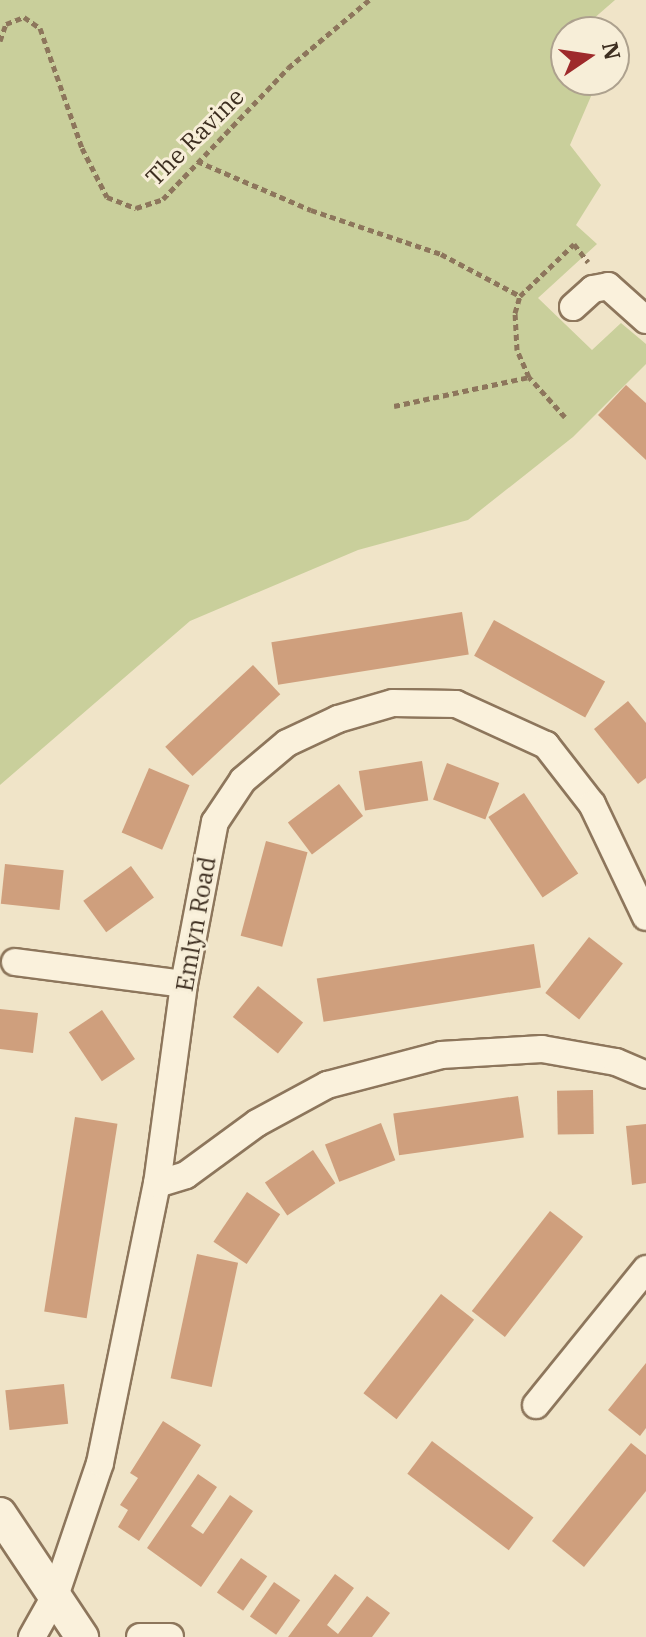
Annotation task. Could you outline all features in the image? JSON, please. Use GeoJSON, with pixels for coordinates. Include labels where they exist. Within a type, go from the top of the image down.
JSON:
{"type":"FeatureCollection","features":[{"type":"Feature","properties":{"kind":"street"},"geometry":{"type":"LineString","coordinates":[[573,307],[593,289],[608,286],[646,320]]}},
{"type":"Feature","properties":{"kind":"street","name":"Emlyn Road"},"geometry":{"type":"LineString","coordinates":[[32,1637],[55,1596],[100,1463],[157,1184],[184,984],[215,822],[243,780],[287,743],[338,719],[393,703],[456,704],[546,745],[592,804],[646,917]]}},
{"type":"Feature","properties":{"kind":"street"},"geometry":{"type":"LineString","coordinates":[[15,962],[184,984]]}},
{"type":"Feature","properties":{"kind":"street"},"geometry":{"type":"LineString","coordinates":[[157,1184],[186,1175],[257,1123],[327,1085],[441,1055],[542,1049],[616,1062],[646,1075]]}},
{"type":"Feature","properties":{"kind":"street"},"geometry":{"type":"LineString","coordinates":[[536,1405],[646,1269]]}},
{"type":"Feature","properties":{"kind":"street"},"geometry":{"type":"LineString","coordinates":[[0,1514],[82,1637]]}},
{"type":"Feature","properties":{"kind":"street"},"geometry":{"type":"LineString","coordinates":[[140,1637],[170,1637]]}},
{"type":"Feature","properties":{"kind":"path","name":"The Ravine"},"geometry":{"type":"LineString","coordinates":[[0,41],[6,24],[24,17],[40,28],[82,148],[107,197],[136,208],[163,199],[288,68],[369,0]]}},
{"type":"Feature","properties":{"kind":"path"},"geometry":{"type":"LineString","coordinates":[[197,161],[311,210],[441,254],[520,296]]}},
{"type":"Feature","properties":{"kind":"path"},"geometry":{"type":"LineString","coordinates":[[394,406],[529,377]]}},
{"type":"Feature","properties":{"kind":"green space"},"geometry":{"type":"Polygon","coordinates":[[[0,0],[615,0],[597,16],[550,16],[550,96],[591,96],[570,145],[601,185],[576,225],[597,244],[538,298],[592,350],[621,323],[646,344],[646,364],[573,437],[468,520],[358,550],[190,621],[0,785],[0,0]]]}},
{"type":"Feature","properties":{"kind":"building"},"geometry":{"type":"Polygon","coordinates":[[[626,385],[646,403],[646,460],[598,415],[626,385]]]}},
{"type":"Feature","properties":{"kind":"building"},"geometry":{"type":"Polygon","coordinates":[[[462,612],[469,654],[278,685],[271,642],[462,612]]]}},
{"type":"Feature","properties":{"kind":"building"},"geometry":{"type":"Polygon","coordinates":[[[494,620],[605,682],[585,717],[474,656],[494,620]]]}},
{"type":"Feature","properties":{"kind":"building"},"geometry":{"type":"Polygon","coordinates":[[[253,665],[280,694],[193,776],[165,747],[253,665]]]}},
{"type":"Feature","properties":{"kind":"building"},"geometry":{"type":"Polygon","coordinates":[[[628,701],[646,723],[646,778],[638,784],[594,729],[628,701]]]}},
{"type":"Feature","properties":{"kind":"building"},"geometry":{"type":"Polygon","coordinates":[[[422,761],[428,801],[365,811],[359,771],[422,761]]]}},
{"type":"Feature","properties":{"kind":"building"},"geometry":{"type":"Polygon","coordinates":[[[447,763],[499,783],[485,819],[433,799],[447,763]]]}},
{"type":"Feature","properties":{"kind":"building"},"geometry":{"type":"Polygon","coordinates":[[[149,768],[190,785],[162,850],[122,832],[149,768]]]}},
{"type":"Feature","properties":{"kind":"building"},"geometry":{"type":"Polygon","coordinates":[[[339,784],[363,816],[312,854],[288,823],[339,784]]]}},
{"type":"Feature","properties":{"kind":"building"},"geometry":{"type":"Polygon","coordinates":[[[524,793],[578,873],[543,897],[488,817],[524,793]]]}},
{"type":"Feature","properties":{"kind":"building"},"geometry":{"type":"Polygon","coordinates":[[[266,841],[308,852],[282,947],[241,936],[266,841]]]}},
{"type":"Feature","properties":{"kind":"building"},"geometry":{"type":"Polygon","coordinates":[[[5,864],[64,870],[59,910],[1,904],[5,864]]]}},
{"type":"Feature","properties":{"kind":"building"},"geometry":{"type":"Polygon","coordinates":[[[131,866],[154,898],[106,932],[83,901],[131,866]]]}},
{"type":"Feature","properties":{"kind":"building"},"geometry":{"type":"Polygon","coordinates":[[[589,937],[623,963],[579,1019],[545,993],[589,937]]]}},
{"type":"Feature","properties":{"kind":"building"},"geometry":{"type":"Polygon","coordinates":[[[534,944],[541,987],[324,1022],[317,978],[534,944]]]}},
{"type":"Feature","properties":{"kind":"building"},"geometry":{"type":"Polygon","coordinates":[[[258,986],[303,1023],[278,1054],[233,1017],[258,986]]]}},
{"type":"Feature","properties":{"kind":"building"},"geometry":{"type":"Polygon","coordinates":[[[0,1009],[38,1013],[33,1053],[0,1049],[0,1009]]]}},
{"type":"Feature","properties":{"kind":"building"},"geometry":{"type":"Polygon","coordinates":[[[102,1010],[135,1059],[102,1081],[69,1032],[102,1010]]]}},
{"type":"Feature","properties":{"kind":"building"},"geometry":{"type":"Polygon","coordinates":[[[593,1090],[594,1134],[558,1135],[557,1091],[593,1090]]]}},
{"type":"Feature","properties":{"kind":"building"},"geometry":{"type":"Polygon","coordinates":[[[518,1096],[524,1138],[399,1155],[393,1114],[518,1096]]]}},
{"type":"Feature","properties":{"kind":"building"},"geometry":{"type":"Polygon","coordinates":[[[75,1117],[117,1124],[87,1318],[44,1312],[75,1117]]]}},
{"type":"Feature","properties":{"kind":"building"},"geometry":{"type":"Polygon","coordinates":[[[381,1123],[395,1160],[339,1182],[325,1145],[381,1123]]]}},
{"type":"Feature","properties":{"kind":"building"},"geometry":{"type":"Polygon","coordinates":[[[646,1124],[646,1183],[632,1185],[626,1126],[646,1124]]]}},
{"type":"Feature","properties":{"kind":"building"},"geometry":{"type":"Polygon","coordinates":[[[313,1150],[335,1183],[287,1216],[265,1182],[313,1150]]]}},
{"type":"Feature","properties":{"kind":"building"},"geometry":{"type":"Polygon","coordinates":[[[247,1192],[280,1214],[247,1264],[213,1242],[247,1192]]]}},
{"type":"Feature","properties":{"kind":"building"},"geometry":{"type":"Polygon","coordinates":[[[550,1211],[583,1237],[505,1337],[472,1311],[550,1211]]]}},
{"type":"Feature","properties":{"kind":"building"},"geometry":{"type":"Polygon","coordinates":[[[197,1254],[238,1263],[212,1387],[171,1378],[197,1254]]]}},
{"type":"Feature","properties":{"kind":"building"},"geometry":{"type":"Polygon","coordinates":[[[441,1294],[474,1320],[397,1419],[363,1393],[441,1294]]]}},
{"type":"Feature","properties":{"kind":"building"},"geometry":{"type":"Polygon","coordinates":[[[646,1363],[646,1428],[640,1436],[608,1410],[646,1363]]]}},
{"type":"Feature","properties":{"kind":"building"},"geometry":{"type":"Polygon","coordinates":[[[64,1384],[68,1424],[10,1430],[5,1390],[64,1384]]]}},
{"type":"Feature","properties":{"kind":"building"},"geometry":{"type":"Polygon","coordinates":[[[163,1421],[201,1445],[139,1541],[118,1527],[128,1510],[120,1505],[138,1478],[130,1473],[163,1421]]]}},
{"type":"Feature","properties":{"kind":"building"},"geometry":{"type":"Polygon","coordinates":[[[432,1441],[533,1517],[509,1550],[407,1474],[432,1441]]]}},
{"type":"Feature","properties":{"kind":"building"},"geometry":{"type":"Polygon","coordinates":[[[631,1443],[646,1455],[646,1491],[584,1567],[552,1541],[631,1443]]]}},
{"type":"Feature","properties":{"kind":"building"},"geometry":{"type":"Polygon","coordinates":[[[198,1474],[217,1487],[191,1526],[203,1534],[230,1495],[253,1511],[201,1587],[147,1548],[198,1474]]]}},
{"type":"Feature","properties":{"kind":"building"},"geometry":{"type":"Polygon","coordinates":[[[241,1558],[267,1576],[243,1611],[217,1592],[241,1558]]]}},
{"type":"Feature","properties":{"kind":"building"},"geometry":{"type":"Polygon","coordinates":[[[335,1574],[354,1588],[327,1625],[338,1634],[367,1596],[390,1613],[372,1637],[288,1637],[335,1574]]]}},
{"type":"Feature","properties":{"kind":"building"},"geometry":{"type":"Polygon","coordinates":[[[274,1582],[300,1600],[276,1635],[250,1616],[274,1582]]]}}]}
